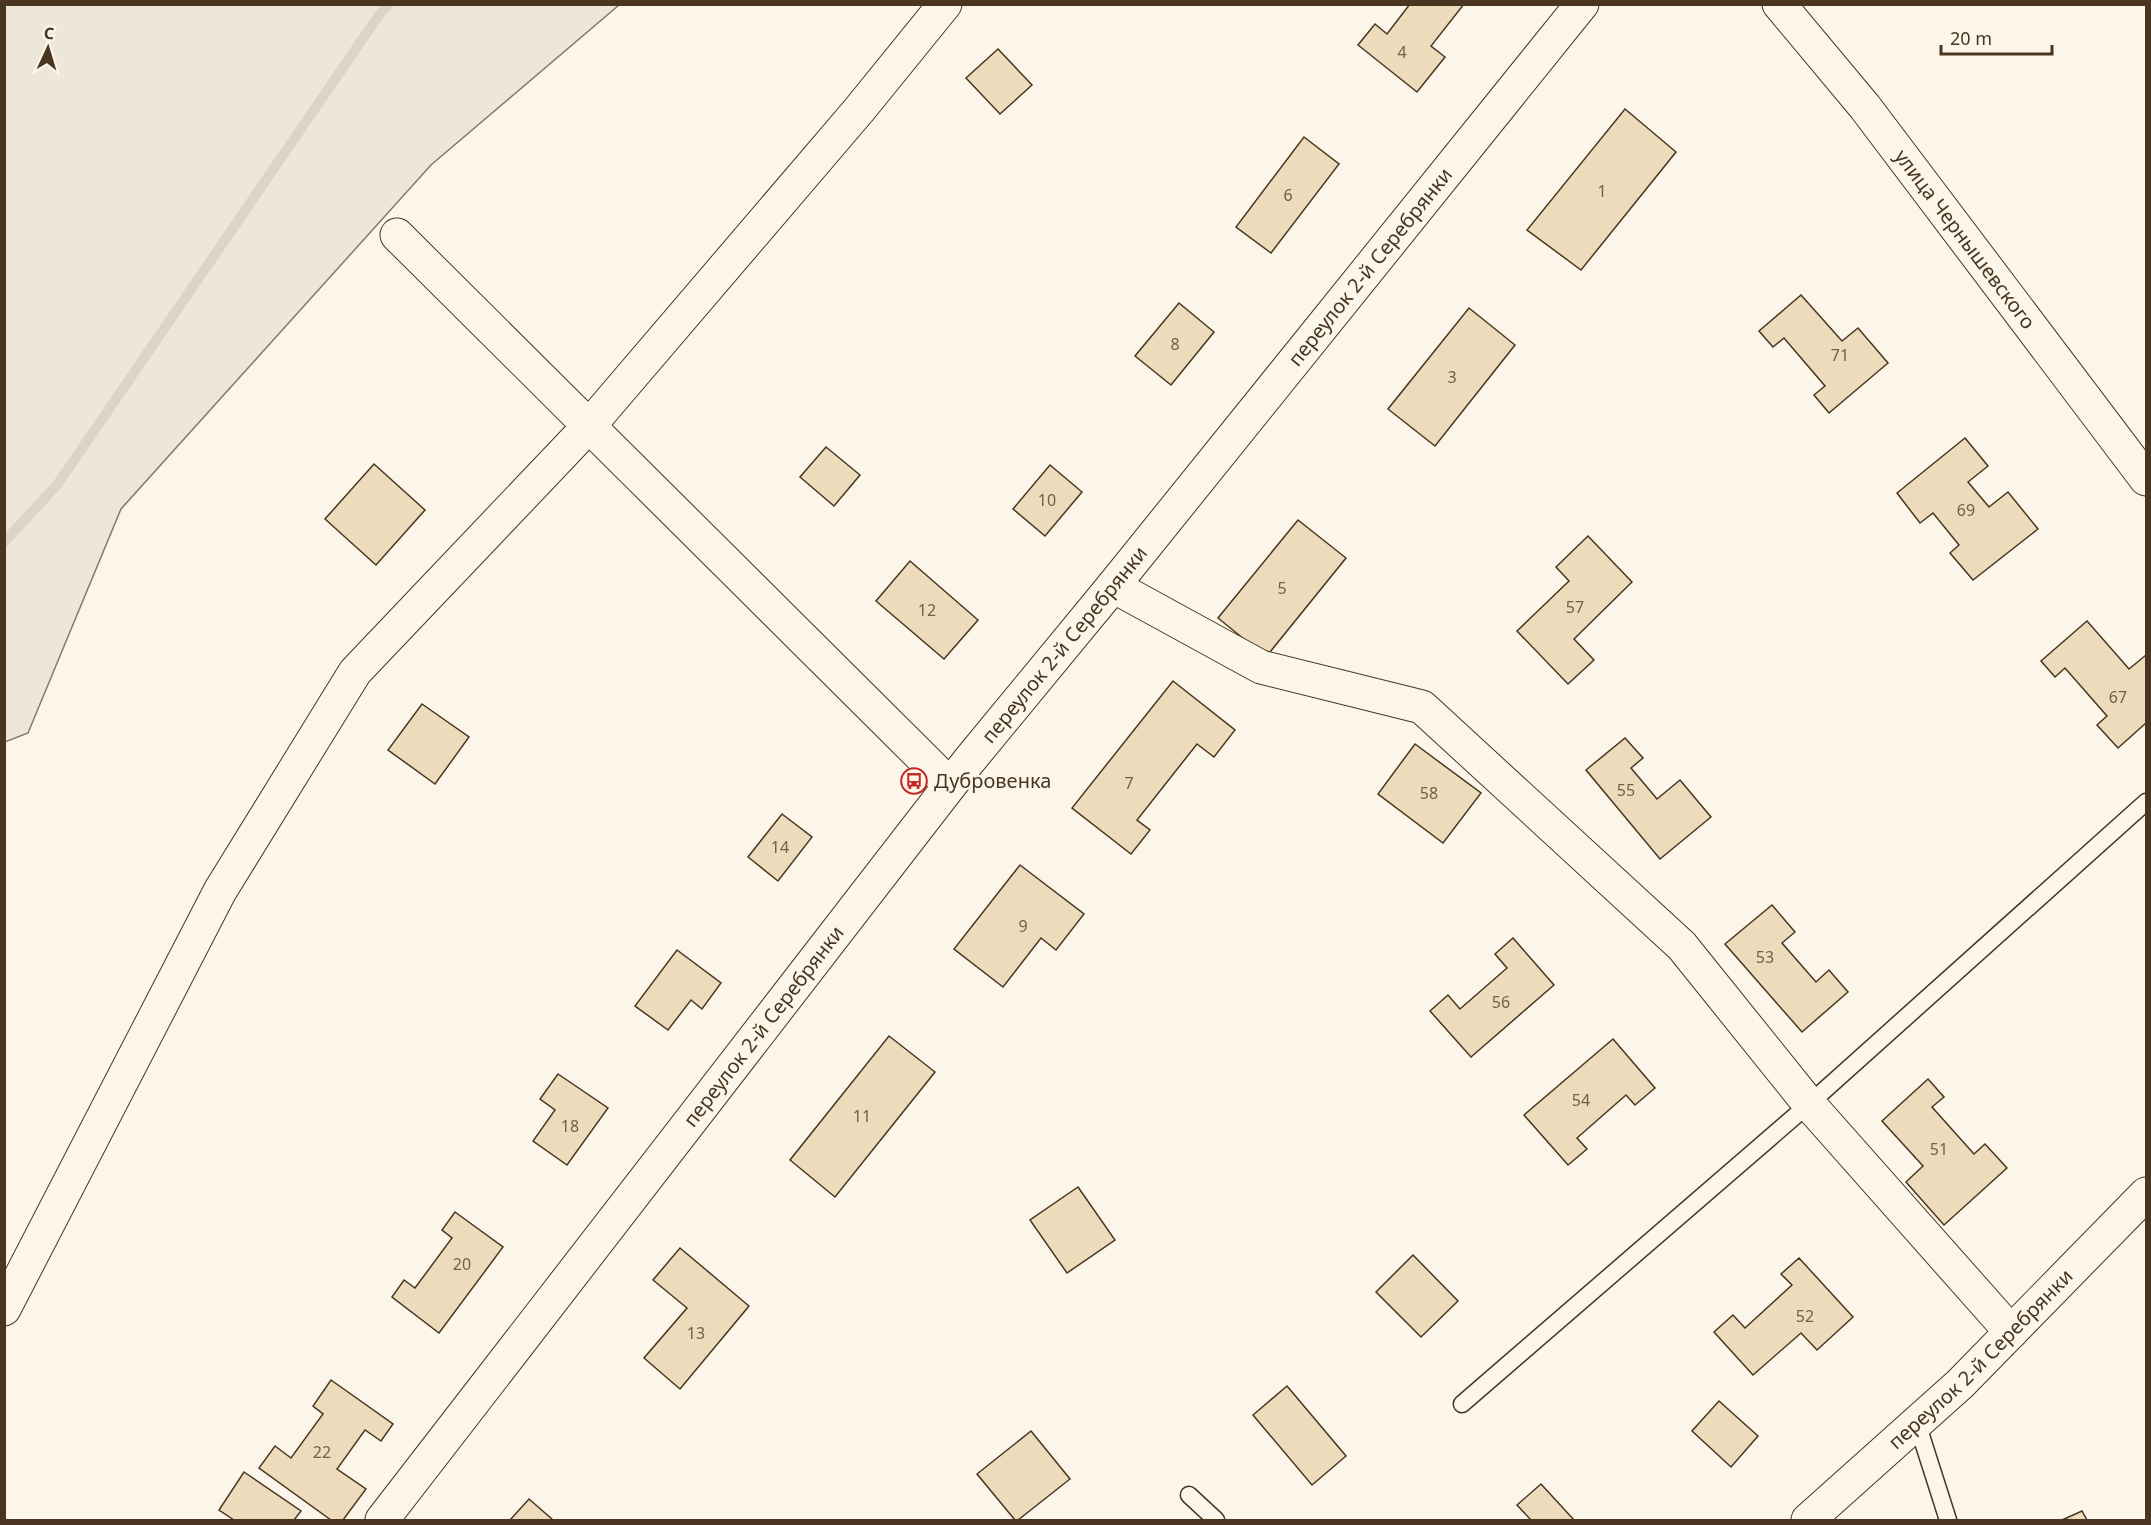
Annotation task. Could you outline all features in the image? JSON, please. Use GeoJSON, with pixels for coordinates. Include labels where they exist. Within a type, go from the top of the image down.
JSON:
{"type":"FeatureCollection","features":[{"type":"Feature","properties":{"kind":"street"},"geometry":{"type":"LineString","coordinates":[[4,1309],[220,891],[355,672],[589,426],[859,110],[945,4]]}},
{"type":"Feature","properties":{"kind":"street","name":"переулок 2-й Серебрянки"},"geometry":{"type":"LineString","coordinates":[[382,1521],[950,785],[1581,4]]}},
{"type":"Feature","properties":{"kind":"street","name":"улица Чернышевского"},"geometry":{"type":"LineString","coordinates":[[1779,4],[1865,107],[2146,479]]}},
{"type":"Feature","properties":{"kind":"street"},"geometry":{"type":"LineString","coordinates":[[397,235],[950,785]]}},
{"type":"Feature","properties":{"kind":"street"},"geometry":{"type":"LineString","coordinates":[[1113,586],[1261,667],[1422,707],[1682,946],[1809,1104],[2011,1332]]}},
{"type":"Feature","properties":{"kind":"street","name":"переулок 2-й Серебрянки"},"geometry":{"type":"LineString","coordinates":[[1808,1521],[1960,1384],[2146,1194]]}},
{"type":"Feature","properties":{"kind":"lane"},"geometry":{"type":"LineString","coordinates":[[1462,1404],[1809,1104],[2146,802]]}},
{"type":"Feature","properties":{"kind":"lane"},"geometry":{"type":"LineString","coordinates":[[1917,1423],[1948,1521]]}},
{"type":"Feature","properties":{"kind":"lane"},"geometry":{"type":"LineString","coordinates":[[1189,1495],[1216,1521]]}},
{"type":"Feature","properties":{"kind":"shaded area"},"geometry":{"type":"Polygon","coordinates":[[[4,5],[619,5],[431,165],[121,509],[28,733],[5,742],[4,5]]]}},
{"type":"Feature","properties":{"kind":"building"},"geometry":{"type":"Polygon","coordinates":[[[1410,4],[1464,4],[1431,46],[1445,57],[1417,92],[1358,45],[1375,24],[1387,34],[1410,4]]]}},
{"type":"Feature","properties":{"kind":"building"},"geometry":{"type":"Polygon","coordinates":[[[998,49],[1032,85],[1000,114],[966,78],[998,49]]]}},
{"type":"Feature","properties":{"kind":"building"},"geometry":{"type":"Polygon","coordinates":[[[1625,109],[1676,152],[1581,270],[1527,230],[1625,109]]]}},
{"type":"Feature","properties":{"kind":"building"},"geometry":{"type":"Polygon","coordinates":[[[1304,137],[1339,164],[1271,253],[1236,227],[1304,137]]]}},
{"type":"Feature","properties":{"kind":"building"},"geometry":{"type":"Polygon","coordinates":[[[1801,295],[1842,341],[1858,328],[1888,363],[1829,413],[1814,395],[1825,386],[1784,338],[1773,347],[1759,331],[1801,295]]]}},
{"type":"Feature","properties":{"kind":"building"},"geometry":{"type":"Polygon","coordinates":[[[1179,303],[1214,332],[1171,385],[1135,356],[1179,303]]]}},
{"type":"Feature","properties":{"kind":"building"},"geometry":{"type":"Polygon","coordinates":[[[1469,308],[1515,345],[1435,446],[1388,409],[1469,308]]]}},
{"type":"Feature","properties":{"kind":"building"},"geometry":{"type":"Polygon","coordinates":[[[1965,438],[1988,466],[1968,482],[1989,507],[2008,492],[2038,529],[1973,580],[1950,553],[1959,545],[1933,513],[1920,523],[1897,493],[1965,438]]]}},
{"type":"Feature","properties":{"kind":"building"},"geometry":{"type":"Polygon","coordinates":[[[826,447],[860,475],[834,506],[800,477],[826,447]]]}},
{"type":"Feature","properties":{"kind":"building"},"geometry":{"type":"Polygon","coordinates":[[[374,464],[425,510],[376,565],[325,519],[374,464]]]}},
{"type":"Feature","properties":{"kind":"building"},"geometry":{"type":"Polygon","coordinates":[[[1050,465],[1082,492],[1045,536],[1013,509],[1050,465]]]}},
{"type":"Feature","properties":{"kind":"building"},"geometry":{"type":"Polygon","coordinates":[[[1298,520],[1346,558],[1266,657],[1218,618],[1298,520]]]}},
{"type":"Feature","properties":{"kind":"building"},"geometry":{"type":"Polygon","coordinates":[[[1588,536],[1632,582],[1574,639],[1594,660],[1568,684],[1517,631],[1569,581],[1556,567],[1588,536]]]}},
{"type":"Feature","properties":{"kind":"building"},"geometry":{"type":"Polygon","coordinates":[[[910,561],[978,620],[944,659],[876,601],[910,561]]]}},
{"type":"Feature","properties":{"kind":"building"},"geometry":{"type":"Polygon","coordinates":[[[2087,621],[2129,669],[2146,655],[2146,723],[2118,748],[2097,725],[2107,716],[2065,668],[2055,677],[2041,661],[2087,621]]]}},
{"type":"Feature","properties":{"kind":"building"},"geometry":{"type":"Polygon","coordinates":[[[1173,681],[1235,730],[1214,757],[1197,744],[1137,820],[1150,830],[1131,854],[1072,808],[1173,681]]]}},
{"type":"Feature","properties":{"kind":"building"},"geometry":{"type":"Polygon","coordinates":[[[422,704],[469,737],[435,784],[388,750],[422,704]]]}},
{"type":"Feature","properties":{"kind":"building"},"geometry":{"type":"Polygon","coordinates":[[[1625,738],[1643,758],[1631,768],[1657,799],[1680,780],[1711,817],[1660,859],[1586,770],[1625,738]]]}},
{"type":"Feature","properties":{"kind":"building"},"geometry":{"type":"Polygon","coordinates":[[[1415,744],[1481,793],[1443,843],[1378,794],[1415,744]]]}},
{"type":"Feature","properties":{"kind":"building"},"geometry":{"type":"Polygon","coordinates":[[[782,814],[812,837],[778,881],[748,857],[782,814]]]}},
{"type":"Feature","properties":{"kind":"building"},"geometry":{"type":"Polygon","coordinates":[[[1020,865],[1084,914],[1056,950],[1041,938],[1003,987],[954,949],[1020,865]]]}},
{"type":"Feature","properties":{"kind":"building"},"geometry":{"type":"Polygon","coordinates":[[[1772,905],[1795,932],[1782,943],[1816,982],[1829,970],[1848,992],[1802,1032],[1725,944],[1772,905]]]}},
{"type":"Feature","properties":{"kind":"building"},"geometry":{"type":"Polygon","coordinates":[[[1513,938],[1554,985],[1471,1057],[1430,1011],[1448,995],[1460,1009],[1507,968],[1495,954],[1513,938]]]}},
{"type":"Feature","properties":{"kind":"building"},"geometry":{"type":"Polygon","coordinates":[[[677,950],[721,983],[702,1009],[691,1000],[668,1030],[635,1006],[677,950]]]}},
{"type":"Feature","properties":{"kind":"building"},"geometry":{"type":"Polygon","coordinates":[[[889,1036],[935,1072],[835,1197],[790,1160],[889,1036]]]}},
{"type":"Feature","properties":{"kind":"building"},"geometry":{"type":"Polygon","coordinates":[[[1613,1039],[1655,1088],[1635,1105],[1626,1095],[1577,1138],[1587,1149],[1568,1165],[1524,1115],[1613,1039]]]}},
{"type":"Feature","properties":{"kind":"building"},"geometry":{"type":"Polygon","coordinates":[[[558,1074],[608,1108],[567,1165],[533,1141],[555,1110],[540,1099],[558,1074]]]}},
{"type":"Feature","properties":{"kind":"building"},"geometry":{"type":"Polygon","coordinates":[[[1928,1079],[1944,1097],[1932,1107],[1974,1154],[1985,1144],[2007,1168],[1944,1225],[1906,1182],[1923,1166],[1882,1121],[1928,1079]]]}},
{"type":"Feature","properties":{"kind":"building"},"geometry":{"type":"Polygon","coordinates":[[[1078,1187],[1115,1240],[1067,1273],[1030,1220],[1078,1187]]]}},
{"type":"Feature","properties":{"kind":"building"},"geometry":{"type":"Polygon","coordinates":[[[455,1212],[503,1247],[439,1333],[392,1297],[404,1280],[415,1288],[452,1238],[442,1230],[455,1212]]]}},
{"type":"Feature","properties":{"kind":"building"},"geometry":{"type":"Polygon","coordinates":[[[680,1248],[749,1306],[680,1389],[644,1358],[687,1308],[653,1280],[680,1248]]]}},
{"type":"Feature","properties":{"kind":"building"},"geometry":{"type":"Polygon","coordinates":[[[1413,1255],[1458,1301],[1421,1337],[1376,1292],[1413,1255]]]}},
{"type":"Feature","properties":{"kind":"building"},"geometry":{"type":"Polygon","coordinates":[[[1799,1258],[1853,1317],[1817,1350],[1801,1333],[1753,1375],[1714,1332],[1733,1315],[1745,1328],[1792,1285],[1781,1274],[1799,1258]]]}},
{"type":"Feature","properties":{"kind":"building"},"geometry":{"type":"Polygon","coordinates":[[[331,1380],[393,1424],[381,1441],[365,1430],[337,1469],[366,1489],[343,1520],[331,1520],[259,1468],[275,1446],[291,1458],[323,1414],[313,1406],[331,1380]]]}},
{"type":"Feature","properties":{"kind":"building"},"geometry":{"type":"Polygon","coordinates":[[[1287,1386],[1346,1456],[1312,1485],[1253,1415],[1287,1386]]]}},
{"type":"Feature","properties":{"kind":"building"},"geometry":{"type":"Polygon","coordinates":[[[1719,1401],[1758,1436],[1731,1467],[1692,1431],[1719,1401]]]}},
{"type":"Feature","properties":{"kind":"building"},"geometry":{"type":"Polygon","coordinates":[[[1031,1431],[1070,1479],[1015,1520],[977,1474],[1031,1431]]]}},
{"type":"Feature","properties":{"kind":"building"},"geometry":{"type":"Polygon","coordinates":[[[244,1472],[301,1511],[294,1520],[234,1520],[219,1510],[244,1472]]]}},
{"type":"Feature","properties":{"kind":"building"},"geometry":{"type":"Polygon","coordinates":[[[1541,1484],[1574,1520],[1531,1520],[1517,1505],[1541,1484]]]}},
{"type":"Feature","properties":{"kind":"building"},"geometry":{"type":"Polygon","coordinates":[[[529,1499],[553,1520],[510,1520],[529,1499]]]}},
{"type":"Feature","properties":{"kind":"building"},"geometry":{"type":"Polygon","coordinates":[[[2082,1511],[2087,1520],[2062,1520],[2082,1511]]]}},
{"type":"Feature","properties":{"kind":"waterway"},"geometry":{"type":"LineString","coordinates":[[4,542],[57,485],[379,15],[389,4]]}},
{"type":"Feature","properties":{"kind":"place","name":"Дубровенка"},"geometry":{"type":"Point","coordinates":[914,781]}}]}
